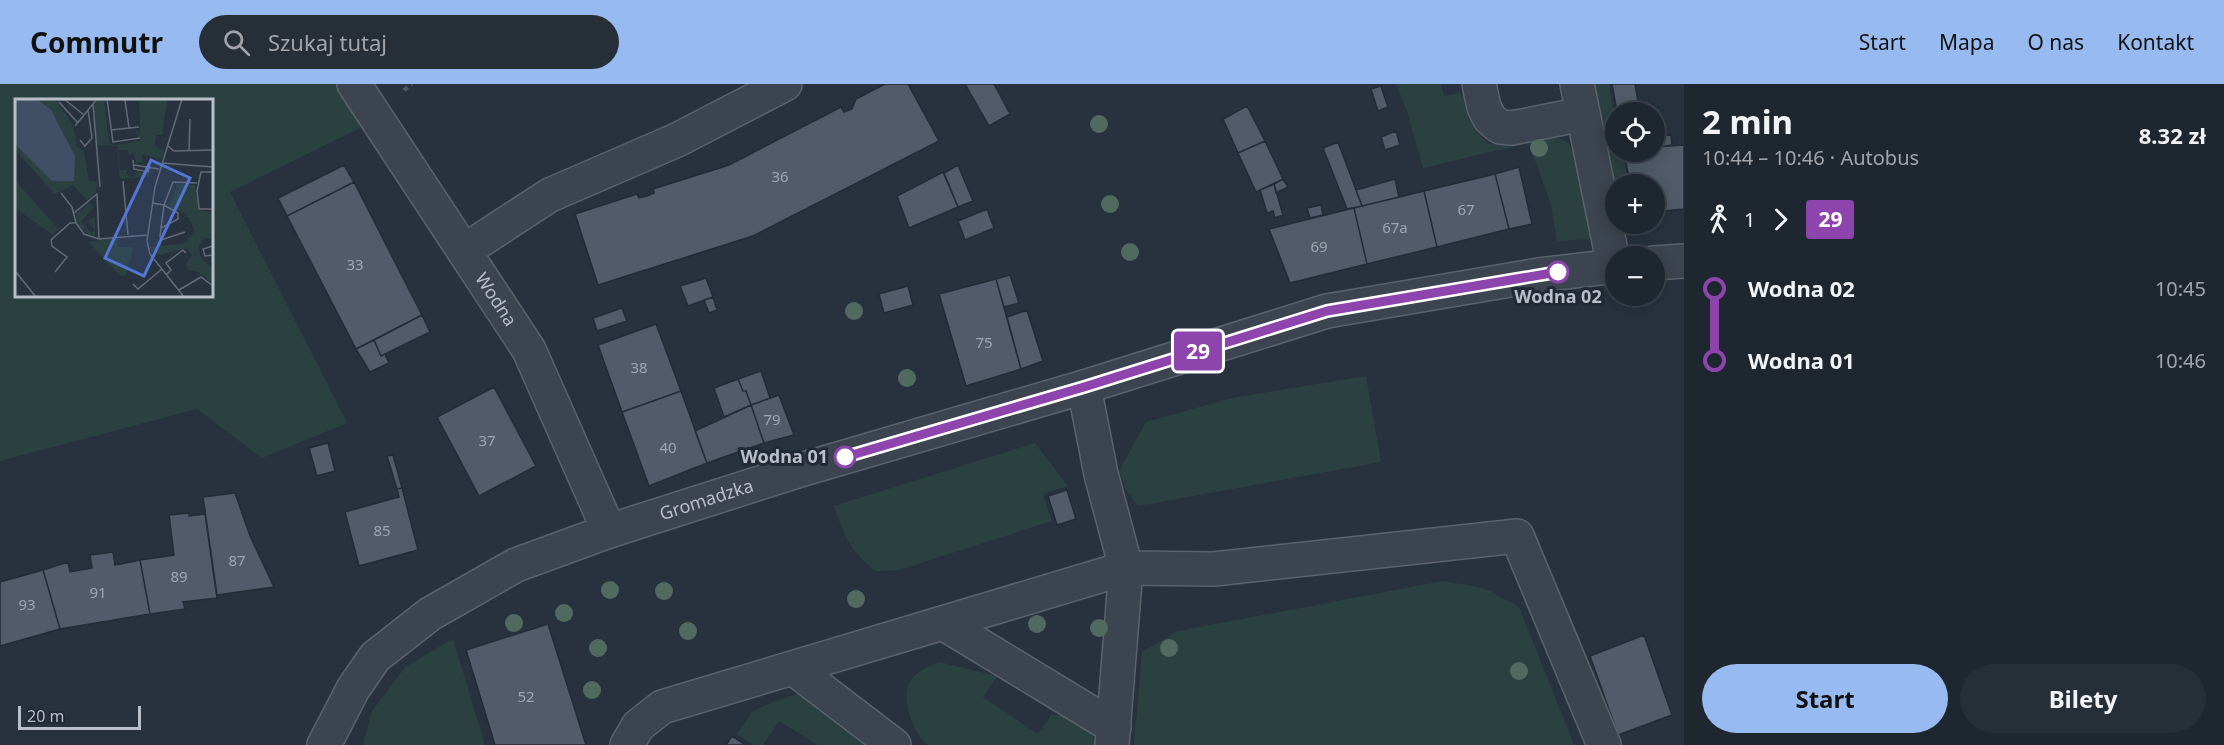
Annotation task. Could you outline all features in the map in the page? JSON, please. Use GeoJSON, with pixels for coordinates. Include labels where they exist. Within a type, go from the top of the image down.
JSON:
{"type":"FeatureCollection","features":[{"type":"Feature","properties":{"kind":"street","name":"Wodna"},"geometry":{"type":"LineString","coordinates":[[354,84],[529,350],[609,531]]}},
{"type":"Feature","properties":{"kind":"street"},"geometry":{"type":"LineString","coordinates":[[464,251],[550,195],[677,140],[785,84]]}},
{"type":"Feature","properties":{"kind":"street"},"geometry":{"type":"LineString","coordinates":[[1479,84],[1484,107],[1490,119],[1500,127],[1512,128],[1580,99],[1611,246]]}},
{"type":"Feature","properties":{"kind":"street"},"geometry":{"type":"LineString","coordinates":[[1665,262],[1684,261]]}},
{"type":"Feature","properties":{"kind":"street","name":"Gromadzka"},"geometry":{"type":"LineString","coordinates":[[324,745],[353,689],[375,657],[430,614],[516,565],[609,531],[797,471],[1084,387],[1327,311],[1539,274],[1605,267]]}},
{"type":"Feature","properties":{"kind":"street"},"geometry":{"type":"LineString","coordinates":[[943,623],[1113,736],[1126,568],[1101,474],[1084,387]]}},
{"type":"Feature","properties":{"kind":"street"},"geometry":{"type":"LineString","coordinates":[[627,745],[639,726],[662,707],[1126,568],[1214,569],[1517,536],[1604,745]]}},
{"type":"Feature","properties":{"kind":"street"},"geometry":{"type":"LineString","coordinates":[[793,668],[894,745]]}},
{"type":"Feature","properties":{"kind":"green space"},"geometry":{"type":"Polygon","coordinates":[[[0,84],[347,84],[372,122],[230,192],[347,423],[262,458],[197,409],[0,461],[0,84]]]}},
{"type":"Feature","properties":{"kind":"green space"},"geometry":{"type":"Polygon","coordinates":[[[1396,84],[1441,84],[1444,96],[1459,93],[1466,98],[1475,131],[1489,144],[1499,145],[1548,136],[1568,143],[1578,162],[1592,239],[1557,241],[1551,205],[1529,143],[1423,168],[1407,111],[1396,84]]]}},
{"type":"Feature","properties":{"kind":"green space"},"geometry":{"type":"Polygon","coordinates":[[[1595,84],[1609,84],[1612,102],[1605,102],[1605,136],[1595,84]]]}},
{"type":"Feature","properties":{"kind":"green space"},"geometry":{"type":"Polygon","coordinates":[[[1610,162],[1624,162],[1627,174],[1612,174],[1610,162]]]}},
{"type":"Feature","properties":{"kind":"green space"},"geometry":{"type":"Polygon","coordinates":[[[1366,376],[1381,462],[1138,506],[1126,490],[1119,471],[1146,422],[1232,398],[1366,376]]]}},
{"type":"Feature","properties":{"kind":"green space"},"geometry":{"type":"Polygon","coordinates":[[[1035,443],[1068,486],[1043,494],[1052,521],[899,570],[875,571],[859,556],[845,535],[834,506],[1035,443]]]}},
{"type":"Feature","properties":{"kind":"green space"},"geometry":{"type":"Polygon","coordinates":[[[1443,581],[1484,588],[1519,607],[1574,745],[1134,745],[1142,652],[1178,631],[1443,581]]]}},
{"type":"Feature","properties":{"kind":"green space"},"geometry":{"type":"Polygon","coordinates":[[[453,639],[485,745],[363,745],[372,711],[405,667],[453,639]]]}},
{"type":"Feature","properties":{"kind":"green space"},"geometry":{"type":"Polygon","coordinates":[[[939,662],[997,676],[983,697],[1038,734],[1051,715],[1074,717],[1091,734],[1098,745],[928,745],[922,740],[913,724],[906,695],[911,680],[917,674],[939,662]]]}},
{"type":"Feature","properties":{"kind":"green space"},"geometry":{"type":"Polygon","coordinates":[[[798,694],[810,696],[882,745],[818,745],[779,721],[763,745],[754,745],[737,734],[752,712],[772,702],[798,694]]]}},
{"type":"Feature","properties":{"kind":"building"},"geometry":{"type":"Polygon","coordinates":[[[885,84],[908,84],[939,141],[753,236],[598,285],[575,214],[637,194],[639,198],[647,196],[654,193],[653,189],[729,165],[841,107],[844,112],[852,109],[856,99],[885,84]]]}},
{"type":"Feature","properties":{"kind":"building"},"geometry":{"type":"Polygon","coordinates":[[[965,84],[994,84],[1010,114],[989,126],[965,84]]]}},
{"type":"Feature","properties":{"kind":"building"},"geometry":{"type":"Polygon","coordinates":[[[1612,84],[1635,84],[1638,102],[1615,102],[1612,84]]]}},
{"type":"Feature","properties":{"kind":"building"},"geometry":{"type":"Polygon","coordinates":[[[1381,86],[1388,107],[1378,111],[1371,89],[1381,86]]]}},
{"type":"Feature","properties":{"kind":"building"},"geometry":{"type":"Polygon","coordinates":[[[1247,106],[1265,141],[1238,153],[1223,119],[1247,106]]]}},
{"type":"Feature","properties":{"kind":"building"},"geometry":{"type":"Polygon","coordinates":[[[1396,131],[1400,145],[1385,150],[1381,137],[1396,131]]]}},
{"type":"Feature","properties":{"kind":"building"},"geometry":{"type":"Polygon","coordinates":[[[1671,135],[1672,145],[1665,146],[1665,136],[1671,135]]]}},
{"type":"Feature","properties":{"kind":"building"},"geometry":{"type":"Polygon","coordinates":[[[1265,141],[1283,179],[1256,192],[1238,153],[1265,141]]]}},
{"type":"Feature","properties":{"kind":"building"},"geometry":{"type":"Polygon","coordinates":[[[1338,142],[1362,206],[1347,209],[1323,148],[1338,142]]]}},
{"type":"Feature","properties":{"kind":"building"},"geometry":{"type":"Polygon","coordinates":[[[1684,145],[1684,209],[1665,211],[1665,174],[1628,174],[1626,162],[1665,162],[1665,146],[1684,145]]]}},
{"type":"Feature","properties":{"kind":"building"},"geometry":{"type":"Polygon","coordinates":[[[344,165],[354,182],[287,216],[278,198],[344,165]]]}},
{"type":"Feature","properties":{"kind":"building"},"geometry":{"type":"Polygon","coordinates":[[[958,165],[973,201],[958,207],[944,173],[958,165]]]}},
{"type":"Feature","properties":{"kind":"building"},"geometry":{"type":"Polygon","coordinates":[[[1519,167],[1532,224],[1509,229],[1495,174],[1519,167]]]}},
{"type":"Feature","properties":{"kind":"building"},"geometry":{"type":"Polygon","coordinates":[[[943,172],[958,207],[909,228],[897,196],[943,172]]]}},
{"type":"Feature","properties":{"kind":"building"},"geometry":{"type":"Polygon","coordinates":[[[1495,174],[1509,229],[1437,247],[1424,191],[1495,174]]]}},
{"type":"Feature","properties":{"kind":"building"},"geometry":{"type":"Polygon","coordinates":[[[1283,179],[1288,187],[1276,193],[1274,184],[1283,179]]]}},
{"type":"Feature","properties":{"kind":"building"},"geometry":{"type":"Polygon","coordinates":[[[1395,179],[1399,197],[1362,206],[1356,190],[1395,179]]]}},
{"type":"Feature","properties":{"kind":"building"},"geometry":{"type":"Polygon","coordinates":[[[354,182],[422,315],[356,349],[287,216],[354,182]]]}},
{"type":"Feature","properties":{"kind":"building"},"geometry":{"type":"Polygon","coordinates":[[[1274,184],[1283,215],[1275,218],[1273,211],[1267,213],[1260,190],[1274,184]]]}},
{"type":"Feature","properties":{"kind":"building"},"geometry":{"type":"Polygon","coordinates":[[[1424,191],[1437,247],[1367,264],[1354,208],[1424,191]]]}},
{"type":"Feature","properties":{"kind":"building"},"geometry":{"type":"Polygon","coordinates":[[[1321,205],[1323,215],[1310,218],[1307,208],[1321,205]]]}},
{"type":"Feature","properties":{"kind":"building"},"geometry":{"type":"Polygon","coordinates":[[[1354,208],[1367,264],[1290,283],[1269,229],[1354,208]]]}},
{"type":"Feature","properties":{"kind":"building"},"geometry":{"type":"Polygon","coordinates":[[[987,209],[994,228],[965,240],[958,221],[987,209]]]}},
{"type":"Feature","properties":{"kind":"building"},"geometry":{"type":"Polygon","coordinates":[[[1010,275],[1019,303],[1004,307],[996,279],[1010,275]]]}},
{"type":"Feature","properties":{"kind":"building"},"geometry":{"type":"Polygon","coordinates":[[[706,278],[713,297],[688,306],[680,286],[706,278]]]}},
{"type":"Feature","properties":{"kind":"building"},"geometry":{"type":"Polygon","coordinates":[[[996,279],[1021,369],[966,386],[939,294],[996,279]]]}},
{"type":"Feature","properties":{"kind":"building"},"geometry":{"type":"Polygon","coordinates":[[[908,286],[913,305],[884,313],[879,294],[908,286]]]}},
{"type":"Feature","properties":{"kind":"building"},"geometry":{"type":"Polygon","coordinates":[[[713,297],[717,310],[709,313],[704,300],[713,297]]]}},
{"type":"Feature","properties":{"kind":"building"},"geometry":{"type":"Polygon","coordinates":[[[622,308],[627,321],[597,331],[593,318],[622,308]]]}},
{"type":"Feature","properties":{"kind":"building"},"geometry":{"type":"Polygon","coordinates":[[[1027,310],[1043,361],[1021,369],[1007,317],[1027,310]]]}},
{"type":"Feature","properties":{"kind":"building"},"geometry":{"type":"Polygon","coordinates":[[[422,315],[430,332],[381,356],[374,340],[422,315]]]}},
{"type":"Feature","properties":{"kind":"building"},"geometry":{"type":"Polygon","coordinates":[[[656,324],[681,391],[622,412],[598,345],[656,324]]]}},
{"type":"Feature","properties":{"kind":"building"},"geometry":{"type":"Polygon","coordinates":[[[374,340],[381,356],[385,354],[389,363],[370,372],[356,349],[374,340]]]}},
{"type":"Feature","properties":{"kind":"building"},"geometry":{"type":"Polygon","coordinates":[[[761,371],[770,398],[751,405],[738,379],[761,371]]]}},
{"type":"Feature","properties":{"kind":"building"},"geometry":{"type":"Polygon","coordinates":[[[738,379],[751,405],[724,417],[714,388],[738,379]]]}},
{"type":"Feature","properties":{"kind":"building"},"geometry":{"type":"Polygon","coordinates":[[[494,387],[536,466],[479,496],[437,417],[494,387]]]}},
{"type":"Feature","properties":{"kind":"building"},"geometry":{"type":"Polygon","coordinates":[[[681,391],[707,463],[649,486],[622,412],[681,391]]]}},
{"type":"Feature","properties":{"kind":"building"},"geometry":{"type":"Polygon","coordinates":[[[779,395],[794,435],[764,443],[751,405],[779,395]]]}},
{"type":"Feature","properties":{"kind":"building"},"geometry":{"type":"Polygon","coordinates":[[[751,405],[764,443],[707,463],[695,431],[751,405]]]}},
{"type":"Feature","properties":{"kind":"building"},"geometry":{"type":"Polygon","coordinates":[[[328,443],[335,471],[317,476],[309,448],[328,443]]]}},
{"type":"Feature","properties":{"kind":"building"},"geometry":{"type":"Polygon","coordinates":[[[393,455],[402,488],[397,489],[387,456],[393,455]]]}},
{"type":"Feature","properties":{"kind":"building"},"geometry":{"type":"Polygon","coordinates":[[[402,488],[418,550],[359,566],[345,512],[399,497],[397,489],[402,488]]]}},
{"type":"Feature","properties":{"kind":"building"},"geometry":{"type":"Polygon","coordinates":[[[1067,490],[1076,519],[1057,525],[1048,496],[1067,490]]]}},
{"type":"Feature","properties":{"kind":"building"},"geometry":{"type":"Polygon","coordinates":[[[235,493],[250,536],[274,587],[217,595],[203,497],[235,493]]]}},
{"type":"Feature","properties":{"kind":"building"},"geometry":{"type":"Polygon","coordinates":[[[189,513],[189,516],[205,514],[217,598],[183,602],[185,609],[150,614],[140,560],[174,555],[169,515],[189,513]]]}},
{"type":"Feature","properties":{"kind":"building"},"geometry":{"type":"Polygon","coordinates":[[[113,552],[115,565],[140,560],[150,614],[60,629],[43,570],[68,562],[70,572],[92,568],[90,555],[113,552]]]}},
{"type":"Feature","properties":{"kind":"building"},"geometry":{"type":"Polygon","coordinates":[[[43,570],[60,629],[0,646],[0,582],[43,570]]]}},
{"type":"Feature","properties":{"kind":"building"},"geometry":{"type":"Polygon","coordinates":[[[548,624],[586,745],[495,745],[466,650],[548,624]]]}},
{"type":"Feature","properties":{"kind":"building"},"geometry":{"type":"Polygon","coordinates":[[[1644,635],[1672,715],[1618,735],[1590,656],[1644,635]]]}},
{"type":"Feature","properties":{"kind":"building"},"geometry":{"type":"Polygon","coordinates":[[[732,736],[746,745],[726,745],[732,736]]]}},
{"type":"Feature","properties":{"kind":"bus line","name":"29"},"geometry":{"type":"LineString","coordinates":[[845,457],[1084,387],[1327,311],[1558,272]]}},
{"type":"Feature","properties":{"kind":"place","name":"Wodna 02"},"geometry":{"type":"Point","coordinates":[1558,272]}},
{"type":"Feature","properties":{"kind":"place","name":"Wodna 01"},"geometry":{"type":"Point","coordinates":[845,457]}}]}
